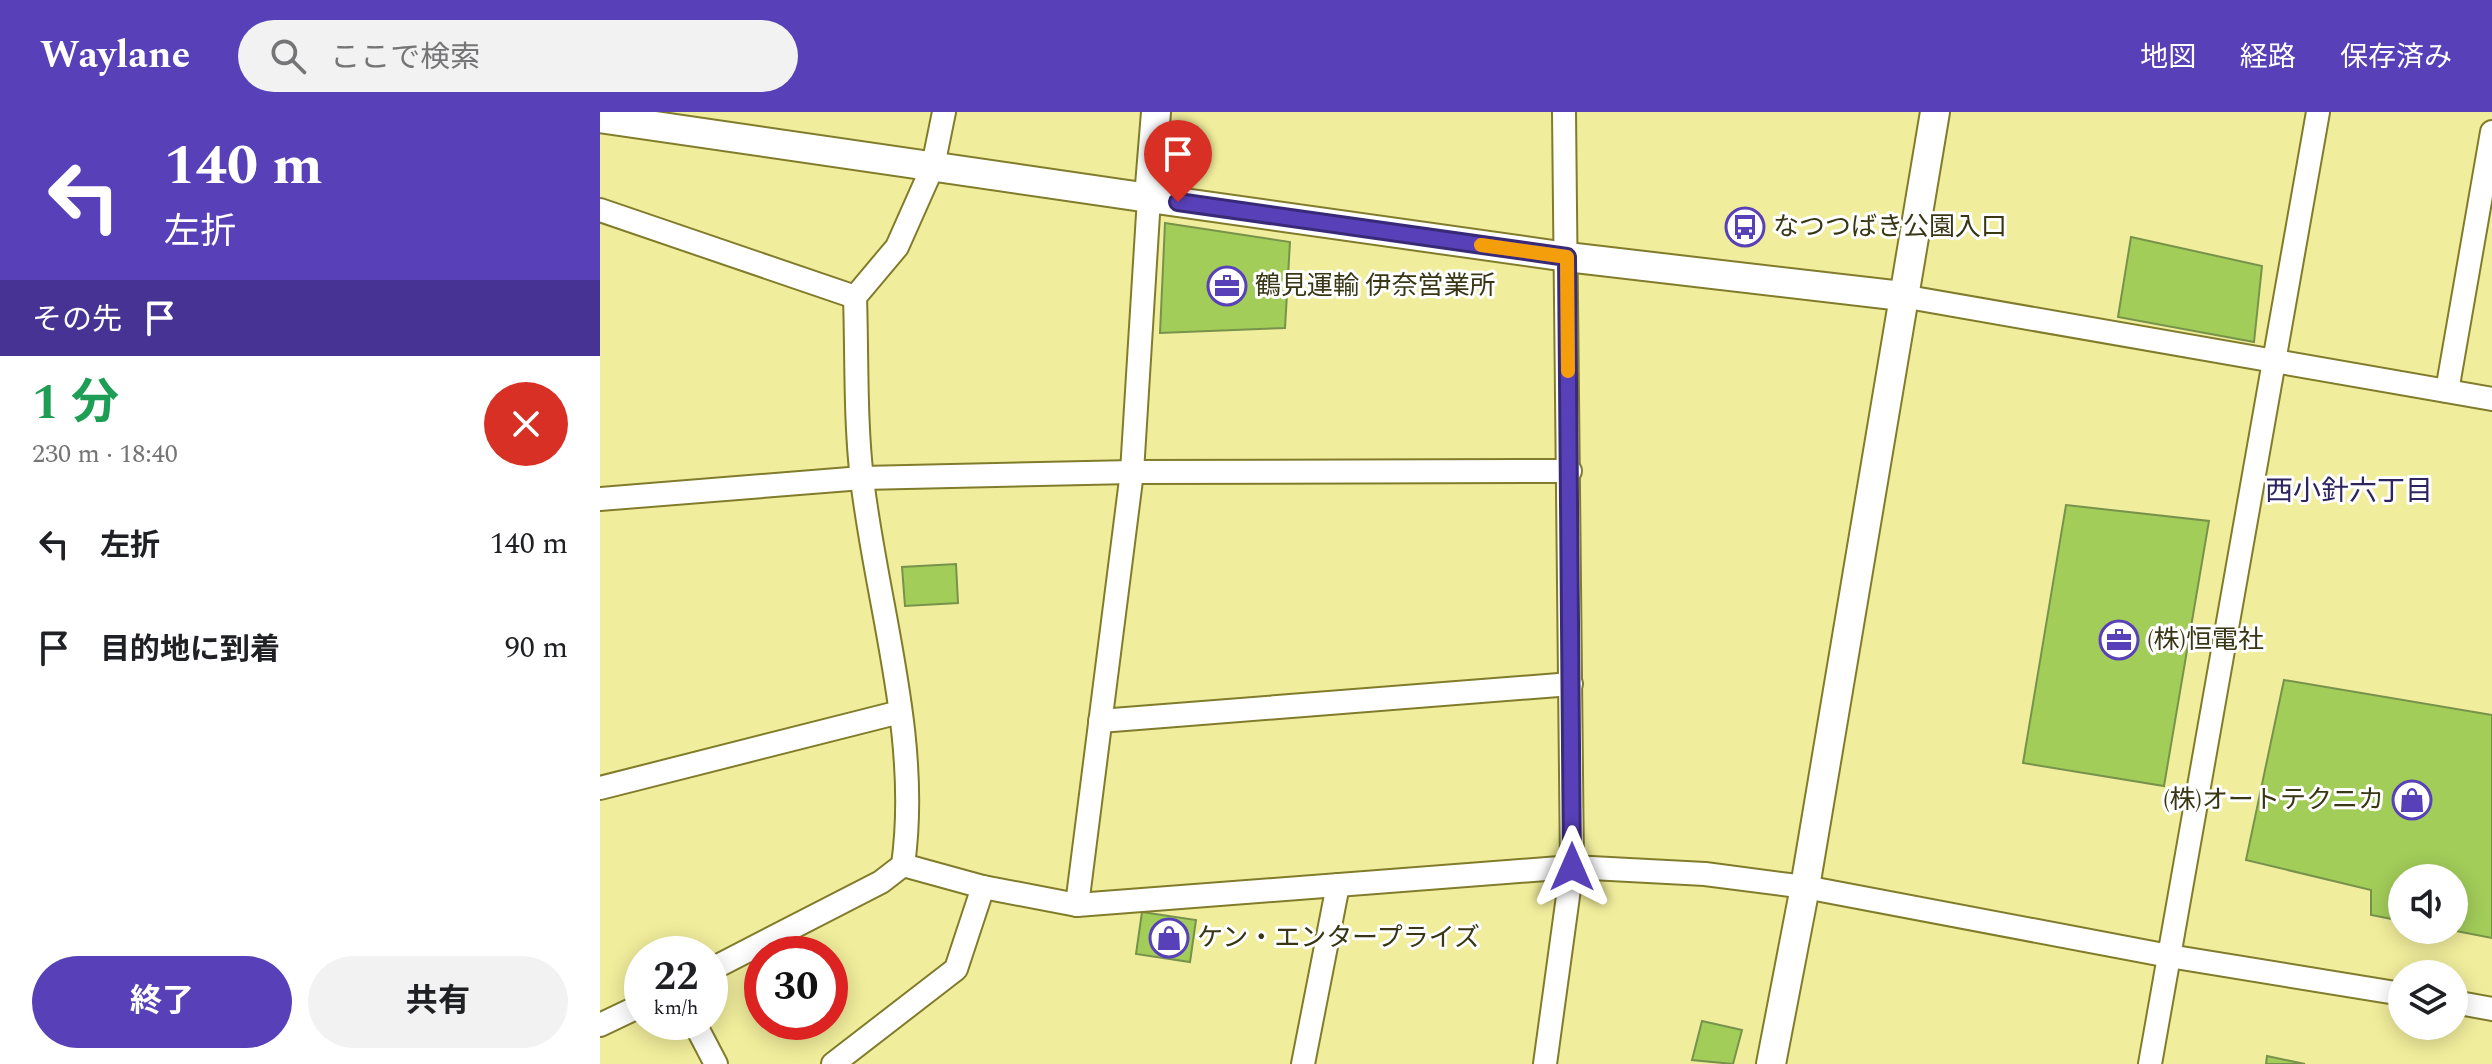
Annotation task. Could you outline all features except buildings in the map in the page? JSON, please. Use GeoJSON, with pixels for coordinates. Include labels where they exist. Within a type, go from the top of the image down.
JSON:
{"type":"FeatureCollection","features":[{"type":"Feature","properties":{"kind":"street"},"geometry":{"type":"LineString","coordinates":[[728,961],[881,882],[903,865],[909,821],[900,712],[862,478],[855,297],[897,247],[933,166],[944,112]]}},
{"type":"Feature","properties":{"kind":"street"},"geometry":{"type":"LineString","coordinates":[[1077,905],[1132,472],[1156,112]]}},
{"type":"Feature","properties":{"kind":"street"},"geometry":{"type":"LineString","coordinates":[[1545,1064],[1572,867],[1564,112]]}},
{"type":"Feature","properties":{"kind":"street"},"geometry":{"type":"LineString","coordinates":[[1771,1064],[1805,887],[1935,112]]}},
{"type":"Feature","properties":{"kind":"street"},"geometry":{"type":"LineString","coordinates":[[2150,1064],[2318,112]]}},
{"type":"Feature","properties":{"kind":"street"},"geometry":{"type":"LineString","coordinates":[[600,118],[1567,257],[1902,296],[2492,399]]}},
{"type":"Feature","properties":{"kind":"street"},"geometry":{"type":"LineString","coordinates":[[2447,391],[2492,132]]}},
{"type":"Feature","properties":{"kind":"street"},"geometry":{"type":"LineString","coordinates":[[600,210],[855,297]]}},
{"type":"Feature","properties":{"kind":"street"},"geometry":{"type":"LineString","coordinates":[[600,499],[862,478],[1132,472],[1570,471]]}},
{"type":"Feature","properties":{"kind":"street"},"geometry":{"type":"LineString","coordinates":[[1100,721],[1571,684]]}},
{"type":"Feature","properties":{"kind":"street"},"geometry":{"type":"LineString","coordinates":[[600,788],[900,712]]}},
{"type":"Feature","properties":{"kind":"street"},"geometry":{"type":"LineString","coordinates":[[903,865],[983,887],[1077,905],[1572,867],[1705,874],[1805,887],[2169,956],[2388,992]]}},
{"type":"Feature","properties":{"kind":"street"},"geometry":{"type":"LineString","coordinates":[[1303,1064],[1338,885]]}},
{"type":"Feature","properties":{"kind":"street"},"geometry":{"type":"LineString","coordinates":[[836,1062],[956,969],[983,887]]}},
{"type":"Feature","properties":{"kind":"street"},"geometry":{"type":"LineString","coordinates":[[2468,1005],[2492,1009]]}},
{"type":"Feature","properties":{"kind":"street"},"geometry":{"type":"LineString","coordinates":[[600,1025],[624,1014]]}},
{"type":"Feature","properties":{"kind":"street"},"geometry":{"type":"LineString","coordinates":[[703,1040],[716,1064]]}},
{"type":"Feature","properties":{"kind":"street"},"geometry":{"type":"LineString","coordinates":[[836,1062],[867,1064]]}},
{"type":"Feature","properties":{"kind":"slow traffic"},"geometry":{"type":"LineString","coordinates":[[1481,245],[1567,257],[1568,371]]}},
{"type":"Feature","properties":{"kind":"place","name":"なつつばき公園入口"},"geometry":{"type":"Point","coordinates":[1745,227]}},
{"type":"Feature","properties":{"kind":"place","name":"鶴見運輸 伊奈営業所"},"geometry":{"type":"Point","coordinates":[1227,286]}},
{"type":"Feature","properties":{"kind":"place","name":"(株)恒電社"},"geometry":{"type":"Point","coordinates":[2119,640]}},
{"type":"Feature","properties":{"kind":"place","name":"(株)オートテクニカ"},"geometry":{"type":"Point","coordinates":[2412,800]}},
{"type":"Feature","properties":{"kind":"place","name":"ケン・エンタープライズ"},"geometry":{"type":"Point","coordinates":[1169,938]}},
{"type":"Feature","properties":{"kind":"district","name":"西小針六丁目"},"geometry":{"type":"Point","coordinates":[2349,491]}},
{"type":"Feature","properties":{"kind":"route"},"geometry":{"type":"LineString","coordinates":[[1178,202],[1567,257],[1572,867]]}}]}
